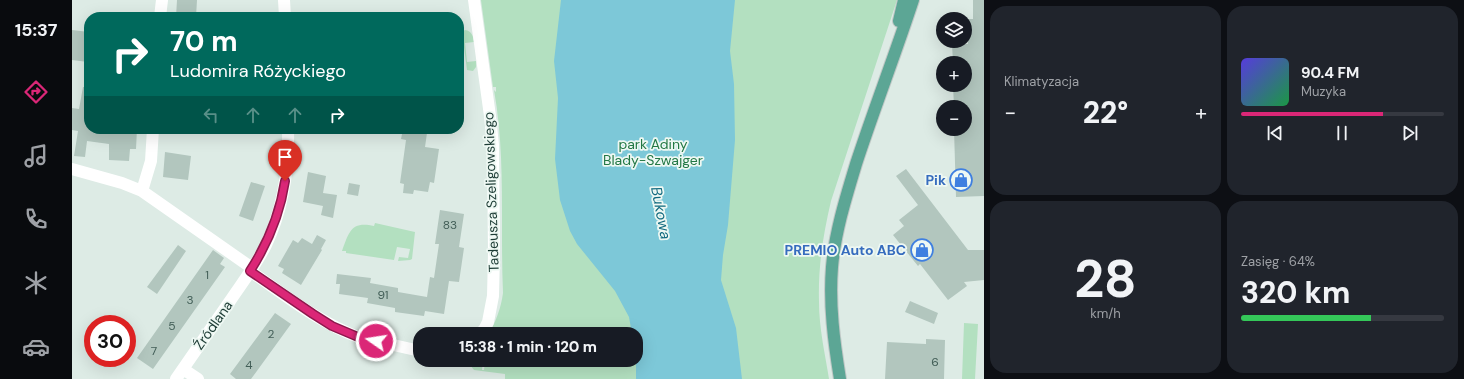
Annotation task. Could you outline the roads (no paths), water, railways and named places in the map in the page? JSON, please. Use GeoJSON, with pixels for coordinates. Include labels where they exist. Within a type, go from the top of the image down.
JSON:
{"type":"FeatureCollection","features":[{"type":"Feature","properties":{"kind":"main road"},"geometry":{"type":"LineString","coordinates":[[880,93],[904,0]]}},
{"type":"Feature","properties":{"kind":"main road"},"geometry":{"type":"LineString","coordinates":[[840,379],[831,305],[834,252],[844,202],[880,93],[914,0]]}},
{"type":"Feature","properties":{"kind":"street"},"geometry":{"type":"LineString","coordinates":[[161,12],[162,0]]}},
{"type":"Feature","properties":{"kind":"street"},"geometry":{"type":"LineString","coordinates":[[284,0],[285,12]]}},
{"type":"Feature","properties":{"kind":"street","name":"Tadeusza Szeligowskiego"},"geometry":{"type":"LineString","coordinates":[[474,0],[490,116],[493,153],[493,296],[488,322],[486,327]]}},
{"type":"Feature","properties":{"kind":"street"},"geometry":{"type":"LineString","coordinates":[[142,191],[151,161],[153,134]]}},
{"type":"Feature","properties":{"kind":"street","name":"Źródlana"},"geometry":{"type":"LineString","coordinates":[[176,379],[251,270],[269,238],[280,206],[287,164],[288,134]]}},
{"type":"Feature","properties":{"kind":"street"},"geometry":{"type":"LineString","coordinates":[[72,169],[122,183],[142,191],[313,314],[348,333],[358,337],[413,349]]}},
{"type":"Feature","properties":{"kind":"street"},"geometry":{"type":"LineString","coordinates":[[183,368],[198,379]]}},
{"type":"Feature","properties":{"kind":"water","name":"Bukowa"},"geometry":{"type":"Polygon","coordinates":[[[561,0],[735,0],[730,51],[734,84],[735,140],[728,225],[721,280],[736,328],[742,379],[636,379],[636,367],[643,367],[643,327],[631,327],[629,317],[615,291],[577,244],[570,231],[560,200],[555,159],[558,98],[554,61],[561,0]]]}},
{"type":"Feature","properties":{"kind":"place","name":"Pik"},"geometry":{"type":"Point","coordinates":[961,180]}},
{"type":"Feature","properties":{"kind":"place","name":"PREMIO Auto ABC"},"geometry":{"type":"Point","coordinates":[922,250]}},
{"type":"Feature","properties":{"kind":"park label","name":"park Adiny Blady-Szwajger"},"geometry":{"type":"Point","coordinates":[653,152]}}]}
